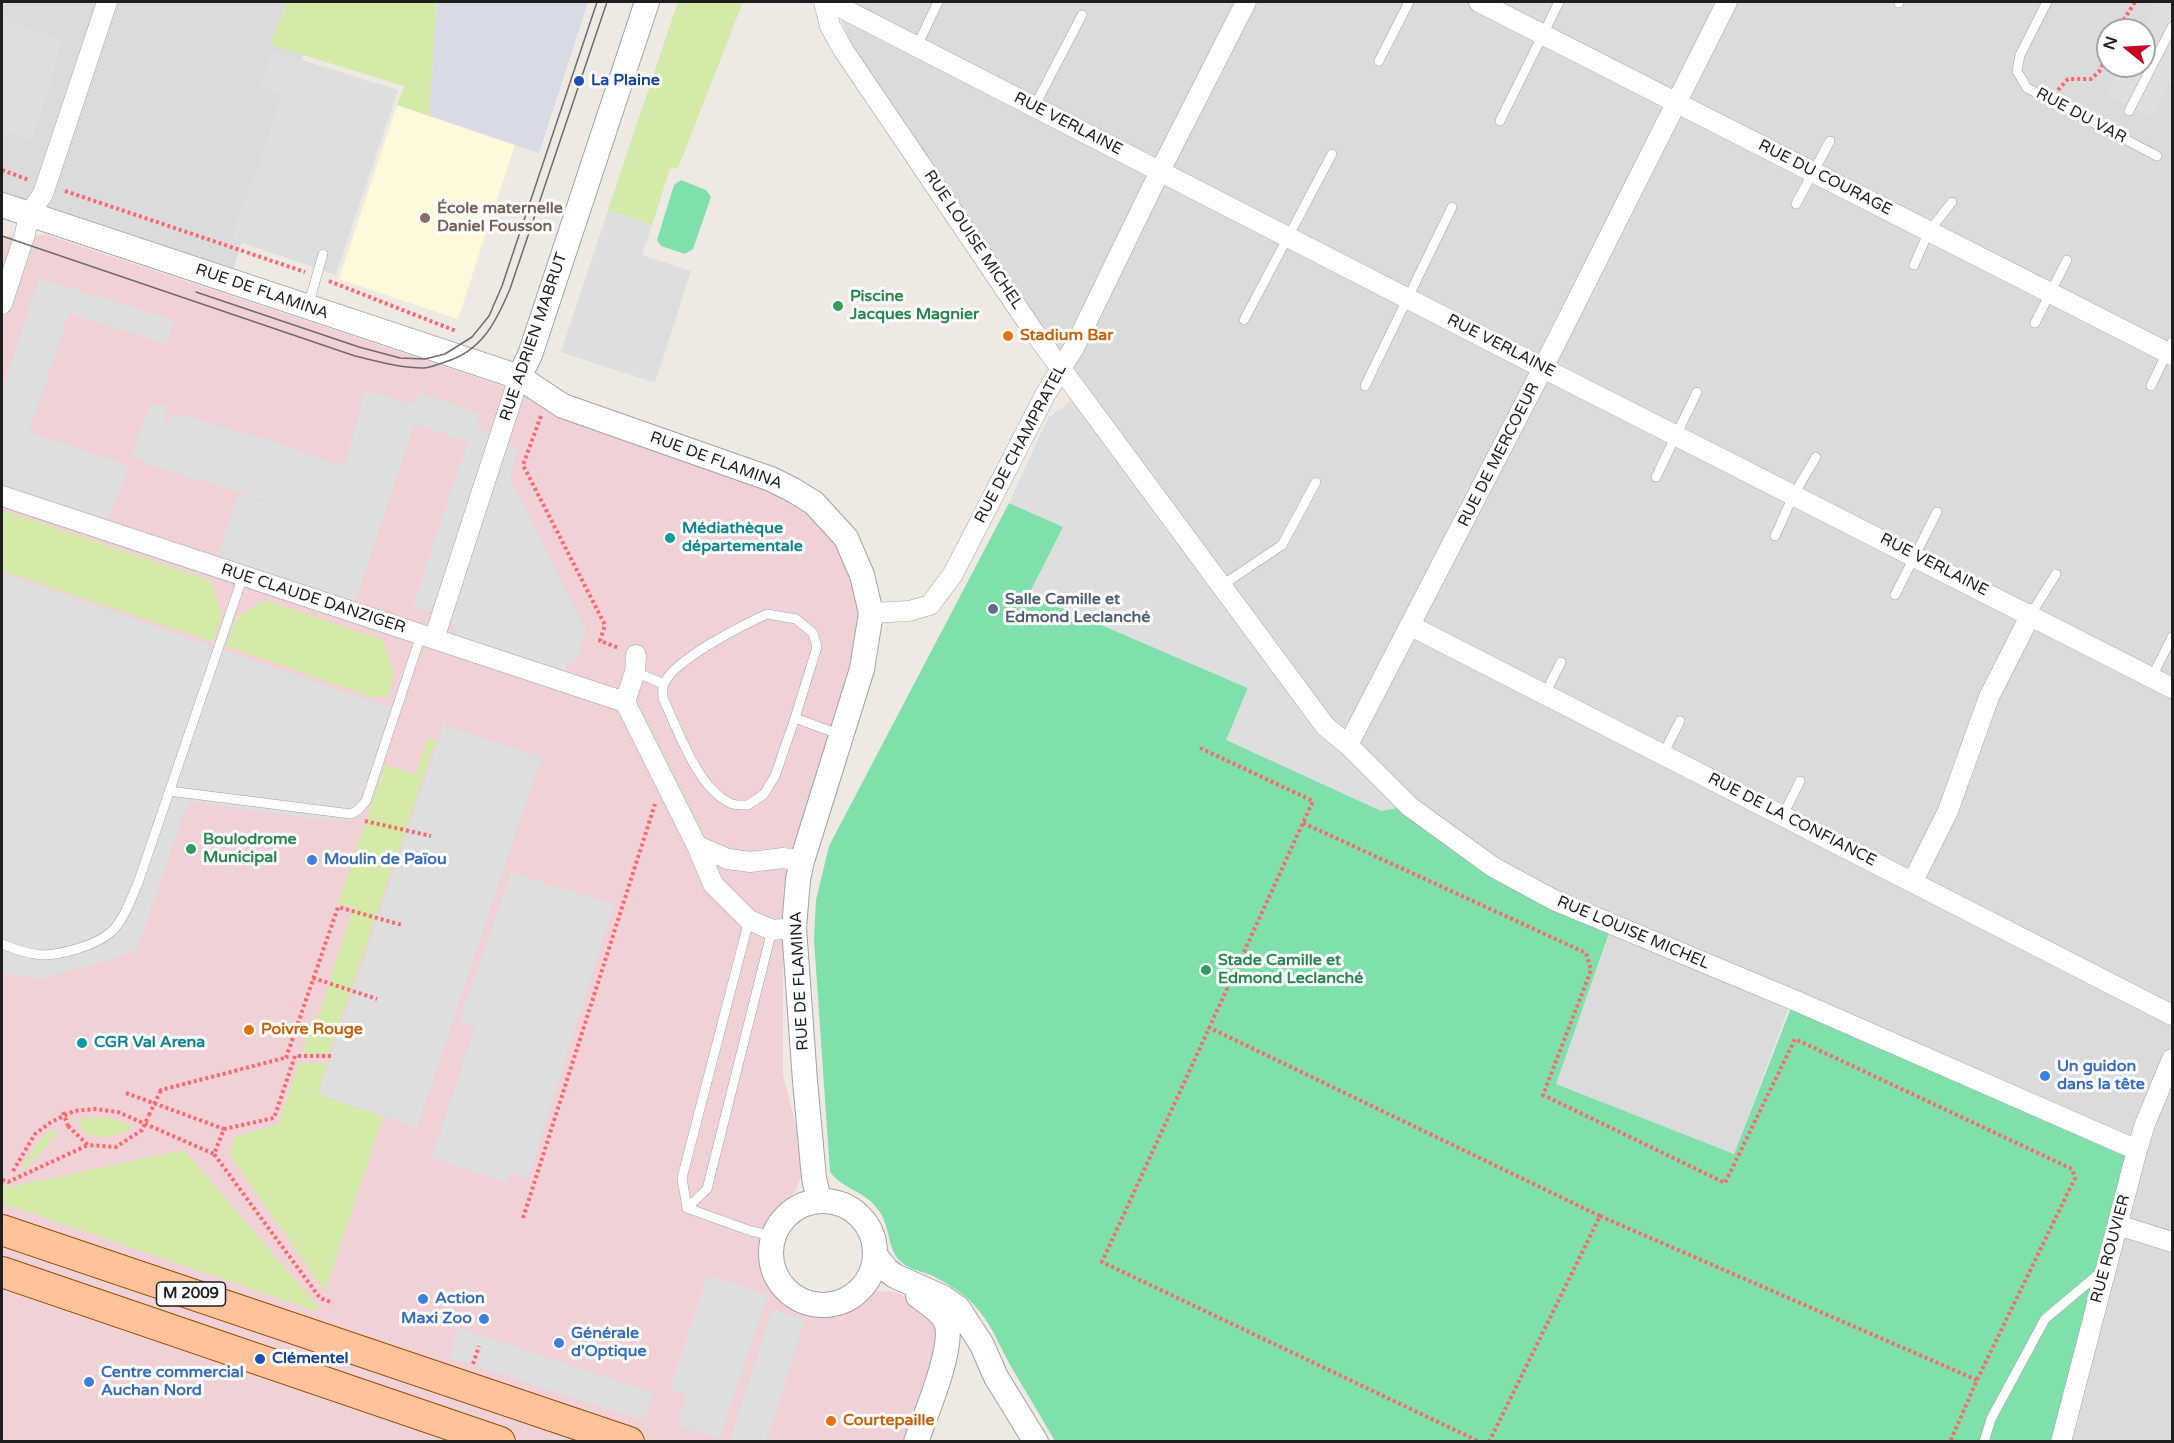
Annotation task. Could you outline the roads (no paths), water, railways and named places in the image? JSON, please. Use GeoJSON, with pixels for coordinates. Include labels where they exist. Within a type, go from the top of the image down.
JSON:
{"type":"FeatureCollection","features":[{"type":"Feature","properties":{"kind":"main road","name":"M 2009"},"geometry":{"type":"LineString","coordinates":[[2,1230],[629,1442]]}},
{"type":"Feature","properties":{"kind":"main road","name":"M 2009"},"geometry":{"type":"LineString","coordinates":[[2,1272],[500,1442]]}},
{"type":"Feature","properties":{"kind":"street"},"geometry":{"type":"LineString","coordinates":[[2,304],[25,234],[29,214],[43,194],[107,2]]}},
{"type":"Feature","properties":{"kind":"street","name":"RUE ADRIEN MABRUT"},"geometry":{"type":"LineString","coordinates":[[427,637],[519,377],[530,355],[647,2]]}},
{"type":"Feature","properties":{"kind":"street","name":"RUE LOUISE MICHEL"},"geometry":{"type":"LineString","coordinates":[[824,2],[830,26],[844,51],[1034,332],[1325,726],[1348,745],[1409,806],[1492,867],[1554,900],[1794,1000],[2137,1150]]}},
{"type":"Feature","properties":{"kind":"street","name":"RUE VERLAINE"},"geometry":{"type":"LineString","coordinates":[[830,2],[2172,688]]}},
{"type":"Feature","properties":{"kind":"street","name":"RUE DE CHAMPRATEL"},"geometry":{"type":"LineString","coordinates":[[872,613],[909,611],[930,605],[953,574],[1045,395],[1075,346],[1246,2]]}},
{"type":"Feature","properties":{"kind":"street","name":"RUE DU COURAGE"},"geometry":{"type":"LineString","coordinates":[[1479,2],[2049,292],[2171,350]]}},
{"type":"Feature","properties":{"kind":"street","name":"RUE DE MERCOEUR"},"geometry":{"type":"LineString","coordinates":[[1348,745],[1543,368],[1727,2]]}},
{"type":"Feature","properties":{"kind":"street","name":"RUE DE FLAMINA"},"geometry":{"type":"LineString","coordinates":[[2,205],[519,377],[563,406],[771,479],[794,490],[814,503],[846,538],[862,575],[872,613],[862,669],[783,929],[806,1092],[814,1178],[819,1200]]}},
{"type":"Feature","properties":{"kind":"street","name":"RUE CLAUDE DANZIGER"},"geometry":{"type":"LineString","coordinates":[[2,496],[626,702]]}},
{"type":"Feature","properties":{"kind":"street"},"geometry":{"type":"LineString","coordinates":[[1913,881],[1948,811],[1989,697],[2031,614]]}},
{"type":"Feature","properties":{"kind":"street","name":"RUE DE LA CONFIANCE"},"geometry":{"type":"LineString","coordinates":[[1411,626],[2172,1015]]}},
{"type":"Feature","properties":{"kind":"street"},"geometry":{"type":"LineString","coordinates":[[636,663],[626,702],[697,846],[713,884],[748,920],[783,929]]}},
{"type":"Feature","properties":{"kind":"street"},"geometry":{"type":"LineString","coordinates":[[697,846],[729,860],[783,858],[802,861]]}},
{"type":"Feature","properties":{"kind":"street","name":"RUE ROUVIER"},"geometry":{"type":"LineString","coordinates":[[2061,1442],[2137,1150],[2145,1124],[2172,1059]]}},
{"type":"Feature","properties":{"kind":"street"},"geometry":{"type":"LineString","coordinates":[[819,1200],[839,1203],[857,1212],[870,1228],[876,1248],[874,1268],[867,1284],[855,1296],[840,1304],[824,1306],[805,1303],[793,1297],[780,1284],[773,1269],[770,1252],[773,1236],[784,1218],[799,1206],[819,1200]]}},
{"type":"Feature","properties":{"kind":"street"},"geometry":{"type":"LineString","coordinates":[[2118,1226],[2172,1242]]}},
{"type":"Feature","properties":{"kind":"street"},"geometry":{"type":"LineString","coordinates":[[875,1255],[895,1276],[942,1297],[958,1308],[982,1346],[996,1377],[1036,1442]]}},
{"type":"Feature","properties":{"kind":"street"},"geometry":{"type":"LineString","coordinates":[[867,1284],[892,1286],[919,1296],[935,1309],[947,1324],[947,1342],[916,1442]]}},
{"type":"Feature","properties":{"kind":"street"},"geometry":{"type":"LineString","coordinates":[[943,1356],[953,1352],[969,1352],[996,1377]]}},
{"type":"Feature","properties":{"kind":"lane"},"geometry":{"type":"LineString","coordinates":[[917,46],[938,2]]}},
{"type":"Feature","properties":{"kind":"lane"},"geometry":{"type":"LineString","coordinates":[[1379,61],[1409,2]]}},
{"type":"Feature","properties":{"kind":"lane"},"geometry":{"type":"LineString","coordinates":[[1500,121],[1559,2]]}},
{"type":"Feature","properties":{"kind":"lane","name":"RUE DU VAR"},"geometry":{"type":"LineString","coordinates":[[2048,2],[2020,56],[2017,71],[2027,88],[2157,156]]}},
{"type":"Feature","properties":{"kind":"lane"},"geometry":{"type":"LineString","coordinates":[[1034,107],[1082,15]]}},
{"type":"Feature","properties":{"kind":"lane"},"geometry":{"type":"LineString","coordinates":[[2130,111],[2172,27]]}},
{"type":"Feature","properties":{"kind":"lane"},"geometry":{"type":"LineString","coordinates":[[1796,204],[1830,141]]}},
{"type":"Feature","properties":{"kind":"lane"},"geometry":{"type":"LineString","coordinates":[[1244,320],[1332,154]]}},
{"type":"Feature","properties":{"kind":"lane"},"geometry":{"type":"LineString","coordinates":[[1914,265],[1929,231],[1952,202]]}},
{"type":"Feature","properties":{"kind":"lane"},"geometry":{"type":"LineString","coordinates":[[1365,386],[1452,207]]}},
{"type":"Feature","properties":{"kind":"lane"},"geometry":{"type":"LineString","coordinates":[[308,308],[323,254]]}},
{"type":"Feature","properties":{"kind":"lane"},"geometry":{"type":"LineString","coordinates":[[2035,323],[2067,260]]}},
{"type":"Feature","properties":{"kind":"lane"},"geometry":{"type":"LineString","coordinates":[[2151,386],[2171,350]]}},
{"type":"Feature","properties":{"kind":"lane"},"geometry":{"type":"LineString","coordinates":[[1656,477],[1697,392]]}},
{"type":"Feature","properties":{"kind":"lane"},"geometry":{"type":"LineString","coordinates":[[1775,536],[1794,494],[1816,457]]}},
{"type":"Feature","properties":{"kind":"lane"},"geometry":{"type":"LineString","coordinates":[[1221,586],[1282,545],[1316,482]]}},
{"type":"Feature","properties":{"kind":"lane"},"geometry":{"type":"LineString","coordinates":[[1895,595],[1937,512]]}},
{"type":"Feature","properties":{"kind":"lane"},"geometry":{"type":"LineString","coordinates":[[2031,614],[2056,574]]}},
{"type":"Feature","properties":{"kind":"lane"},"geometry":{"type":"LineString","coordinates":[[2,944],[41,955],[65,952],[91,944],[111,932],[126,909],[138,883],[243,576]]}},
{"type":"Feature","properties":{"kind":"lane"},"geometry":{"type":"LineString","coordinates":[[767,614],[796,619],[813,633],[817,647],[775,776],[764,794],[748,805],[731,804],[713,792],[702,778],[663,698],[664,684],[682,662],[767,614]]}},
{"type":"Feature","properties":{"kind":"lane"},"geometry":{"type":"LineString","coordinates":[[169,791],[351,814],[358,810],[366,801],[427,637]]}},
{"type":"Feature","properties":{"kind":"lane"},"geometry":{"type":"LineString","coordinates":[[2152,677],[2172,637]]}},
{"type":"Feature","properties":{"kind":"lane"},"geometry":{"type":"LineString","coordinates":[[1545,694],[1561,662]]}},
{"type":"Feature","properties":{"kind":"lane"},"geometry":{"type":"LineString","coordinates":[[636,663],[664,684]]}},
{"type":"Feature","properties":{"kind":"lane"},"geometry":{"type":"LineString","coordinates":[[795,718],[842,735]]}},
{"type":"Feature","properties":{"kind":"lane"},"geometry":{"type":"LineString","coordinates":[[1663,754],[1680,721]]}},
{"type":"Feature","properties":{"kind":"lane"},"geometry":{"type":"LineString","coordinates":[[1783,815],[1800,781]]}},
{"type":"Feature","properties":{"kind":"lane"},"geometry":{"type":"LineString","coordinates":[[687,1208],[682,1178],[748,920]]}},
{"type":"Feature","properties":{"kind":"lane"},"geometry":{"type":"LineString","coordinates":[[687,1208],[707,1189],[783,929]]}},
{"type":"Feature","properties":{"kind":"lane"},"geometry":{"type":"LineString","coordinates":[[687,1208],[751,1231],[773,1236]]}},
{"type":"Feature","properties":{"kind":"lane"},"geometry":{"type":"LineString","coordinates":[[1984,1442],[1990,1419],[2045,1318],[2105,1269]]}},
{"type":"Feature","properties":{"kind":"tram line"},"geometry":{"type":"LineString","coordinates":[[196,292],[359,347],[400,358],[425,359],[445,354],[472,337],[489,316],[502,286],[597,2]]}},
{"type":"Feature","properties":{"kind":"tram line"},"geometry":{"type":"LineString","coordinates":[[2,236],[355,356],[414,368],[432,367],[458,357],[469,351],[486,334],[510,289],[607,2]]}},
{"type":"Feature","properties":{"kind":"place","name":"La Plaine"},"geometry":{"type":"Point","coordinates":[579,81]}},
{"type":"Feature","properties":{"kind":"place","name":"École maternelle Daniel Fousson"},"geometry":{"type":"Point","coordinates":[425,218]}},
{"type":"Feature","properties":{"kind":"place","name":"Piscine Jacques Magnier"},"geometry":{"type":"Point","coordinates":[838,306]}},
{"type":"Feature","properties":{"kind":"place","name":"Stadium Bar"},"geometry":{"type":"Point","coordinates":[1008,336]}},
{"type":"Feature","properties":{"kind":"place","name":"Médiathèque départementale"},"geometry":{"type":"Point","coordinates":[670,538]}},
{"type":"Feature","properties":{"kind":"place","name":"Salle Camille et Edmond Leclanché"},"geometry":{"type":"Point","coordinates":[993,609]}},
{"type":"Feature","properties":{"kind":"place","name":"Boulodrome Municipal"},"geometry":{"type":"Point","coordinates":[191,849]}},
{"type":"Feature","properties":{"kind":"place","name":"Moulin de Païou"},"geometry":{"type":"Point","coordinates":[312,860]}},
{"type":"Feature","properties":{"kind":"place","name":"Stade Camille et Edmond Leclanché"},"geometry":{"type":"Point","coordinates":[1206,970]}},
{"type":"Feature","properties":{"kind":"place","name":"Poivre Rouge"},"geometry":{"type":"Point","coordinates":[249,1030]}},
{"type":"Feature","properties":{"kind":"place","name":"CGR Val Arena"},"geometry":{"type":"Point","coordinates":[82,1043]}},
{"type":"Feature","properties":{"kind":"place","name":"Un guidon dans la tête"},"geometry":{"type":"Point","coordinates":[2045,1076]}},
{"type":"Feature","properties":{"kind":"place","name":"Action"},"geometry":{"type":"Point","coordinates":[423,1299]}},
{"type":"Feature","properties":{"kind":"place","name":"Maxi Zoo"},"geometry":{"type":"Point","coordinates":[484,1319]}},
{"type":"Feature","properties":{"kind":"place","name":"Générale d'Optique"},"geometry":{"type":"Point","coordinates":[559,1343]}},
{"type":"Feature","properties":{"kind":"place","name":"Clémentel"},"geometry":{"type":"Point","coordinates":[260,1359]}},
{"type":"Feature","properties":{"kind":"place","name":"Centre commercial Auchan Nord"},"geometry":{"type":"Point","coordinates":[89,1382]}},
{"type":"Feature","properties":{"kind":"place","name":"Courtepaille"},"geometry":{"type":"Point","coordinates":[831,1421]}}]}
